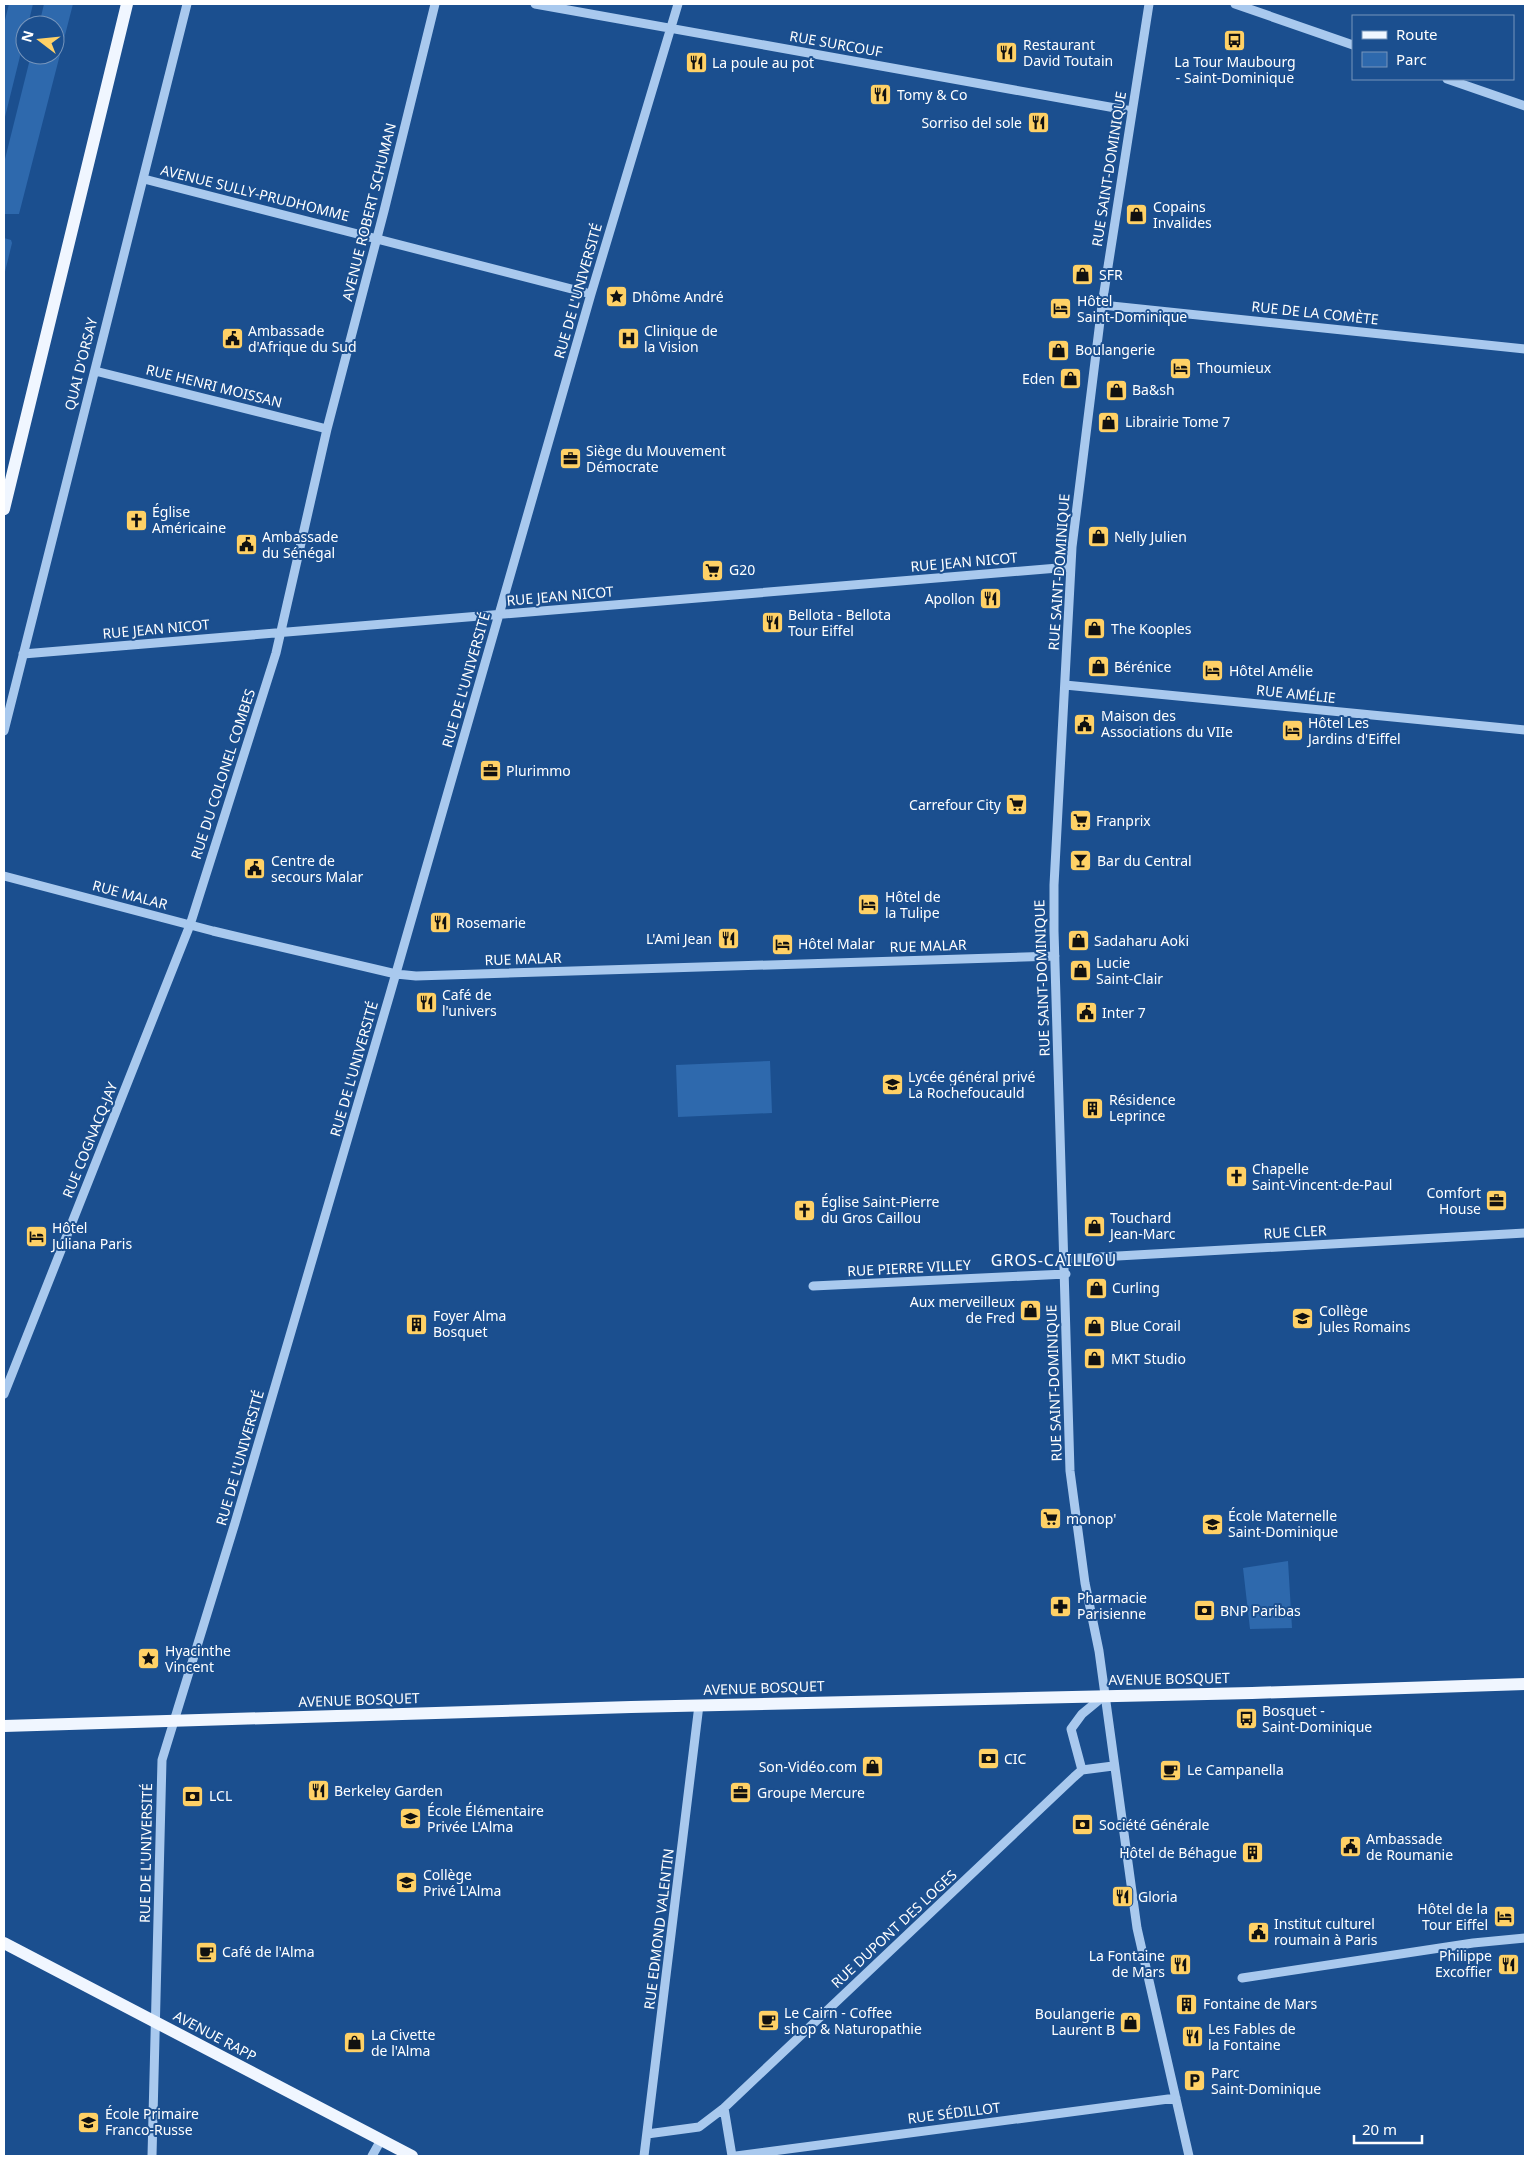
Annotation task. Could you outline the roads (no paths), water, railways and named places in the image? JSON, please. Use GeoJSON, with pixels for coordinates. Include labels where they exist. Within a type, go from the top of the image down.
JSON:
{"type":"FeatureCollection","features":[{"type":"Feature","properties":{"kind":"main road"},"geometry":{"type":"LineString","coordinates":[[4,509],[127,4]]}},
{"type":"Feature","properties":{"kind":"main road","name":"AVENUE BOSQUET"},"geometry":{"type":"LineString","coordinates":[[4,1726],[699,1705],[1525,1684]]}},
{"type":"Feature","properties":{"kind":"main road","name":"AVENUE RAPP"},"geometry":{"type":"LineString","coordinates":[[4,1943],[412,2156]]}},
{"type":"Feature","properties":{"kind":"street","name":"QUAI D'ORSAY"},"geometry":{"type":"LineString","coordinates":[[4,731],[187,4]]}},
{"type":"Feature","properties":{"kind":"street","name":"AVENUE ROBERT SCHUMAN"},"geometry":{"type":"LineString","coordinates":[[282,632],[327,429],[435,4]]}},
{"type":"Feature","properties":{"kind":"street","name":"RUE SURCOUF"},"geometry":{"type":"LineString","coordinates":[[535,4],[672,27],[1132,111]]}},
{"type":"Feature","properties":{"kind":"street","name":"RUE DE L'UNIVERSITÉ"},"geometry":{"type":"LineString","coordinates":[[152,2156],[162,1760],[235,1523],[396,974],[591,294],[678,4]]}},
{"type":"Feature","properties":{"kind":"street","name":"RUE SAINT-DOMINIQUE"},"geometry":{"type":"LineString","coordinates":[[1149,4],[1102,305],[1070,567],[1054,885],[1055,956],[1066,1274],[1070,1471],[1085,1583],[1099,1651],[1113,1766],[1137,1928],[1189,2156]]}},
{"type":"Feature","properties":{"kind":"street"},"geometry":{"type":"LineString","coordinates":[[1236,4],[1352,45]]}},
{"type":"Feature","properties":{"kind":"street"},"geometry":{"type":"LineString","coordinates":[[1451,80],[1525,106]]}},
{"type":"Feature","properties":{"kind":"street","name":"AVENUE SULLY-PRUDHOMME"},"geometry":{"type":"LineString","coordinates":[[144,179],[591,294]]}},
{"type":"Feature","properties":{"kind":"street","name":"RUE DE LA COMÈTE"},"geometry":{"type":"LineString","coordinates":[[1102,305],[1525,349]]}},
{"type":"Feature","properties":{"kind":"street","name":"RUE HENRI MOISSAN"},"geometry":{"type":"LineString","coordinates":[[95,371],[327,429]]}},
{"type":"Feature","properties":{"kind":"street","name":"RUE JEAN NICOT"},"geometry":{"type":"LineString","coordinates":[[23,654],[1070,567]]}},
{"type":"Feature","properties":{"kind":"street","name":"RUE DU COLONEL COMBES"},"geometry":{"type":"LineString","coordinates":[[190,925],[282,632]]}},
{"type":"Feature","properties":{"kind":"street","name":"RUE AMÉLIE"},"geometry":{"type":"LineString","coordinates":[[1064,685],[1525,730]]}},
{"type":"Feature","properties":{"kind":"street","name":"RUE MALAR"},"geometry":{"type":"LineString","coordinates":[[4,876],[190,925],[396,974],[426,976],[1055,956]]}},
{"type":"Feature","properties":{"kind":"street","name":"RUE COGNACQ-JAY"},"geometry":{"type":"LineString","coordinates":[[4,1394],[190,925]]}},
{"type":"Feature","properties":{"kind":"street","name":"RUE CLER"},"geometry":{"type":"LineString","coordinates":[[1065,1258],[1525,1233]]}},
{"type":"Feature","properties":{"kind":"street","name":"RUE PIERRE VILLEY"},"geometry":{"type":"LineString","coordinates":[[813,1286],[1066,1274]]}},
{"type":"Feature","properties":{"kind":"street"},"geometry":{"type":"LineString","coordinates":[[1105,1695],[1082,1714],[1071,1730],[1082,1770],[1113,1766]]}},
{"type":"Feature","properties":{"kind":"street","name":"RUE EDMOND VALENTIN"},"geometry":{"type":"LineString","coordinates":[[644,2156],[699,1705]]}},
{"type":"Feature","properties":{"kind":"street","name":"RUE DUPONT DES LOGES"},"geometry":{"type":"LineString","coordinates":[[647,2134],[699,2127],[724,2108],[1082,1770]]}},
{"type":"Feature","properties":{"kind":"street"},"geometry":{"type":"LineString","coordinates":[[1242,1978],[1473,1943],[1525,1938]]}},
{"type":"Feature","properties":{"kind":"street","name":"RUE SÉDILLOT"},"geometry":{"type":"LineString","coordinates":[[736,2156],[1176,2098]]}},
{"type":"Feature","properties":{"kind":"street"},"geometry":{"type":"LineString","coordinates":[[724,2108],[732,2156]]}},
{"type":"Feature","properties":{"kind":"street"},"geometry":{"type":"LineString","coordinates":[[372,2156],[381,2140]]}},
{"type":"Feature","properties":{"kind":"place","name":"La Tour Maubourg - Saint-Dominique"},"geometry":{"type":"Point","coordinates":[1235,40]}},
{"type":"Feature","properties":{"kind":"place","name":"Restaurant David Toutain"},"geometry":{"type":"Point","coordinates":[1007,53]}},
{"type":"Feature","properties":{"kind":"place","name":"La poule au pot"},"geometry":{"type":"Point","coordinates":[696,63]}},
{"type":"Feature","properties":{"kind":"place","name":"Tomy & Co"},"geometry":{"type":"Point","coordinates":[881,95]}},
{"type":"Feature","properties":{"kind":"place","name":"Sorriso del sole"},"geometry":{"type":"Point","coordinates":[1038,123]}},
{"type":"Feature","properties":{"kind":"place","name":"Copains Invalides"},"geometry":{"type":"Point","coordinates":[1137,215]}},
{"type":"Feature","properties":{"kind":"place","name":"SFR"},"geometry":{"type":"Point","coordinates":[1083,275]}},
{"type":"Feature","properties":{"kind":"place","name":"Dhôme André"},"geometry":{"type":"Point","coordinates":[616,297]}},
{"type":"Feature","properties":{"kind":"place","name":"Hôtel Saint-Dominique"},"geometry":{"type":"Point","coordinates":[1061,309]}},
{"type":"Feature","properties":{"kind":"place","name":"Ambassade d'Afrique du Sud"},"geometry":{"type":"Point","coordinates":[232,339]}},
{"type":"Feature","properties":{"kind":"place","name":"Clinique de la Vision"},"geometry":{"type":"Point","coordinates":[628,339]}},
{"type":"Feature","properties":{"kind":"place","name":"Boulangerie"},"geometry":{"type":"Point","coordinates":[1059,350]}},
{"type":"Feature","properties":{"kind":"place","name":"Thoumieux"},"geometry":{"type":"Point","coordinates":[1181,368]}},
{"type":"Feature","properties":{"kind":"place","name":"Eden"},"geometry":{"type":"Point","coordinates":[1071,379]}},
{"type":"Feature","properties":{"kind":"place","name":"Ba&sh"},"geometry":{"type":"Point","coordinates":[1116,390]}},
{"type":"Feature","properties":{"kind":"place","name":"Librairie Tome 7"},"geometry":{"type":"Point","coordinates":[1109,422]}},
{"type":"Feature","properties":{"kind":"place","name":"Siège du Mouvement Démocrate"},"geometry":{"type":"Point","coordinates":[570,459]}},
{"type":"Feature","properties":{"kind":"place","name":"Église Américaine"},"geometry":{"type":"Point","coordinates":[136,520]}},
{"type":"Feature","properties":{"kind":"place","name":"Nelly Julien"},"geometry":{"type":"Point","coordinates":[1098,537]}},
{"type":"Feature","properties":{"kind":"place","name":"Ambassade du Sénégal"},"geometry":{"type":"Point","coordinates":[246,545]}},
{"type":"Feature","properties":{"kind":"place","name":"G20"},"geometry":{"type":"Point","coordinates":[713,570]}},
{"type":"Feature","properties":{"kind":"place","name":"Apollon"},"geometry":{"type":"Point","coordinates":[991,599]}},
{"type":"Feature","properties":{"kind":"place","name":"Bellota - Bellota Tour Eiffel"},"geometry":{"type":"Point","coordinates":[772,623]}},
{"type":"Feature","properties":{"kind":"place","name":"The Kooples"},"geometry":{"type":"Point","coordinates":[1095,629]}},
{"type":"Feature","properties":{"kind":"place","name":"Bérénice"},"geometry":{"type":"Point","coordinates":[1098,667]}},
{"type":"Feature","properties":{"kind":"place","name":"Hôtel Amélie"},"geometry":{"type":"Point","coordinates":[1213,671]}},
{"type":"Feature","properties":{"kind":"place","name":"Maison des Associations du VIIe"},"geometry":{"type":"Point","coordinates":[1085,724]}},
{"type":"Feature","properties":{"kind":"place","name":"Hôtel Les Jardins d'Eiffel"},"geometry":{"type":"Point","coordinates":[1292,731]}},
{"type":"Feature","properties":{"kind":"place","name":"Plurimmo"},"geometry":{"type":"Point","coordinates":[490,771]}},
{"type":"Feature","properties":{"kind":"place","name":"Carrefour City"},"geometry":{"type":"Point","coordinates":[1017,805]}},
{"type":"Feature","properties":{"kind":"place","name":"Franprix"},"geometry":{"type":"Point","coordinates":[1080,821]}},
{"type":"Feature","properties":{"kind":"place","name":"Bar du Central"},"geometry":{"type":"Point","coordinates":[1081,861]}},
{"type":"Feature","properties":{"kind":"place","name":"Centre de secours Malar"},"geometry":{"type":"Point","coordinates":[255,869]}},
{"type":"Feature","properties":{"kind":"place","name":"Hôtel de la Tulipe"},"geometry":{"type":"Point","coordinates":[869,905]}},
{"type":"Feature","properties":{"kind":"place","name":"Rosemarie"},"geometry":{"type":"Point","coordinates":[440,923]}},
{"type":"Feature","properties":{"kind":"place","name":"L'Ami Jean"},"geometry":{"type":"Point","coordinates":[728,939]}},
{"type":"Feature","properties":{"kind":"place","name":"Sadaharu Aoki"},"geometry":{"type":"Point","coordinates":[1078,941]}},
{"type":"Feature","properties":{"kind":"place","name":"Hôtel Malar"},"geometry":{"type":"Point","coordinates":[782,944]}},
{"type":"Feature","properties":{"kind":"place","name":"Lucie Saint-Clair"},"geometry":{"type":"Point","coordinates":[1080,971]}},
{"type":"Feature","properties":{"kind":"place","name":"Café de l'univers"},"geometry":{"type":"Point","coordinates":[426,1003]}},
{"type":"Feature","properties":{"kind":"place","name":"Inter 7"},"geometry":{"type":"Point","coordinates":[1086,1013]}},
{"type":"Feature","properties":{"kind":"place","name":"Lycée général privé La Rochefoucauld"},"geometry":{"type":"Point","coordinates":[892,1085]}},
{"type":"Feature","properties":{"kind":"place","name":"Résidence Leprince"},"geometry":{"type":"Point","coordinates":[1093,1108]}},
{"type":"Feature","properties":{"kind":"place","name":"Chapelle Saint-Vincent-de-Paul"},"geometry":{"type":"Point","coordinates":[1236,1177]}},
{"type":"Feature","properties":{"kind":"place","name":"Comfort House"},"geometry":{"type":"Point","coordinates":[1497,1201]}},
{"type":"Feature","properties":{"kind":"place","name":"Église Saint-Pierre du Gros Caillou"},"geometry":{"type":"Point","coordinates":[805,1210]}},
{"type":"Feature","properties":{"kind":"place","name":"Touchard Jean-Marc"},"geometry":{"type":"Point","coordinates":[1094,1226]}},
{"type":"Feature","properties":{"kind":"place","name":"Hôtel Juliana Paris"},"geometry":{"type":"Point","coordinates":[36,1236]}},
{"type":"Feature","properties":{"kind":"place","name":"Curling"},"geometry":{"type":"Point","coordinates":[1096,1288]}},
{"type":"Feature","properties":{"kind":"place","name":"Aux merveilleux de Fred"},"geometry":{"type":"Point","coordinates":[1031,1310]}},
{"type":"Feature","properties":{"kind":"place","name":"Collège Jules Romains"},"geometry":{"type":"Point","coordinates":[1303,1319]}},
{"type":"Feature","properties":{"kind":"place","name":"Foyer Alma Bosquet"},"geometry":{"type":"Point","coordinates":[417,1324]}},
{"type":"Feature","properties":{"kind":"place","name":"Blue Corail"},"geometry":{"type":"Point","coordinates":[1094,1326]}},
{"type":"Feature","properties":{"kind":"place","name":"MKT Studio"},"geometry":{"type":"Point","coordinates":[1095,1359]}},
{"type":"Feature","properties":{"kind":"place","name":"monop'"},"geometry":{"type":"Point","coordinates":[1050,1519]}},
{"type":"Feature","properties":{"kind":"place","name":"École Maternelle Saint-Dominique"},"geometry":{"type":"Point","coordinates":[1212,1524]}},
{"type":"Feature","properties":{"kind":"place","name":"Pharmacie Parisienne"},"geometry":{"type":"Point","coordinates":[1061,1606]}},
{"type":"Feature","properties":{"kind":"place","name":"BNP Paribas"},"geometry":{"type":"Point","coordinates":[1204,1611]}},
{"type":"Feature","properties":{"kind":"place","name":"Hyacinthe Vincent"},"geometry":{"type":"Point","coordinates":[149,1659]}},
{"type":"Feature","properties":{"kind":"place","name":"Bosquet - Saint-Dominique"},"geometry":{"type":"Point","coordinates":[1246,1719]}},
{"type":"Feature","properties":{"kind":"place","name":"CIC"},"geometry":{"type":"Point","coordinates":[988,1759]}},
{"type":"Feature","properties":{"kind":"place","name":"Son-Vidéo.com"},"geometry":{"type":"Point","coordinates":[873,1767]}},
{"type":"Feature","properties":{"kind":"place","name":"Le Campanella"},"geometry":{"type":"Point","coordinates":[1171,1770]}},
{"type":"Feature","properties":{"kind":"place","name":"Berkeley Garden"},"geometry":{"type":"Point","coordinates":[318,1791]}},
{"type":"Feature","properties":{"kind":"place","name":"Groupe Mercure"},"geometry":{"type":"Point","coordinates":[741,1793]}},
{"type":"Feature","properties":{"kind":"place","name":"LCL"},"geometry":{"type":"Point","coordinates":[193,1796]}},
{"type":"Feature","properties":{"kind":"place","name":"École Élémentaire Privée L'Alma"},"geometry":{"type":"Point","coordinates":[411,1819]}},
{"type":"Feature","properties":{"kind":"place","name":"Société Générale"},"geometry":{"type":"Point","coordinates":[1083,1825]}},
{"type":"Feature","properties":{"kind":"place","name":"Ambassade de Roumanie"},"geometry":{"type":"Point","coordinates":[1350,1847]}},
{"type":"Feature","properties":{"kind":"place","name":"Hôtel de Béhague"},"geometry":{"type":"Point","coordinates":[1253,1853]}},
{"type":"Feature","properties":{"kind":"place","name":"Collège Privé L'Alma"},"geometry":{"type":"Point","coordinates":[407,1883]}},
{"type":"Feature","properties":{"kind":"place","name":"Gloria"},"geometry":{"type":"Point","coordinates":[1122,1897]}},
{"type":"Feature","properties":{"kind":"place","name":"Hôtel de la Tour Eiffel"},"geometry":{"type":"Point","coordinates":[1504,1917]}},
{"type":"Feature","properties":{"kind":"place","name":"Institut culturel roumain à Paris"},"geometry":{"type":"Point","coordinates":[1258,1932]}},
{"type":"Feature","properties":{"kind":"place","name":"Café de l'Alma"},"geometry":{"type":"Point","coordinates":[206,1952]}},
{"type":"Feature","properties":{"kind":"place","name":"La Fontaine de Mars"},"geometry":{"type":"Point","coordinates":[1181,1964]}},
{"type":"Feature","properties":{"kind":"place","name":"Philippe Excoffier"},"geometry":{"type":"Point","coordinates":[1508,1964]}},
{"type":"Feature","properties":{"kind":"place","name":"Fontaine de Mars"},"geometry":{"type":"Point","coordinates":[1187,2004]}},
{"type":"Feature","properties":{"kind":"place","name":"Le Cairn - Coffee shop & Naturopathie"},"geometry":{"type":"Point","coordinates":[768,2021]}},
{"type":"Feature","properties":{"kind":"place","name":"Boulangerie Laurent B"},"geometry":{"type":"Point","coordinates":[1131,2022]}},
{"type":"Feature","properties":{"kind":"place","name":"Les Fables de la Fontaine"},"geometry":{"type":"Point","coordinates":[1192,2037]}},
{"type":"Feature","properties":{"kind":"place","name":"La Civette de l'Alma"},"geometry":{"type":"Point","coordinates":[355,2043]}},
{"type":"Feature","properties":{"kind":"place","name":"Parc Saint-Dominique"},"geometry":{"type":"Point","coordinates":[1195,2081]}},
{"type":"Feature","properties":{"kind":"place","name":"École Primaire Franco-Russe"},"geometry":{"type":"Point","coordinates":[89,2122]}},
{"type":"Feature","properties":{"kind":"district","name":"GROS-CAILLOU"},"geometry":{"type":"Point","coordinates":[1054,1260]}}]}
